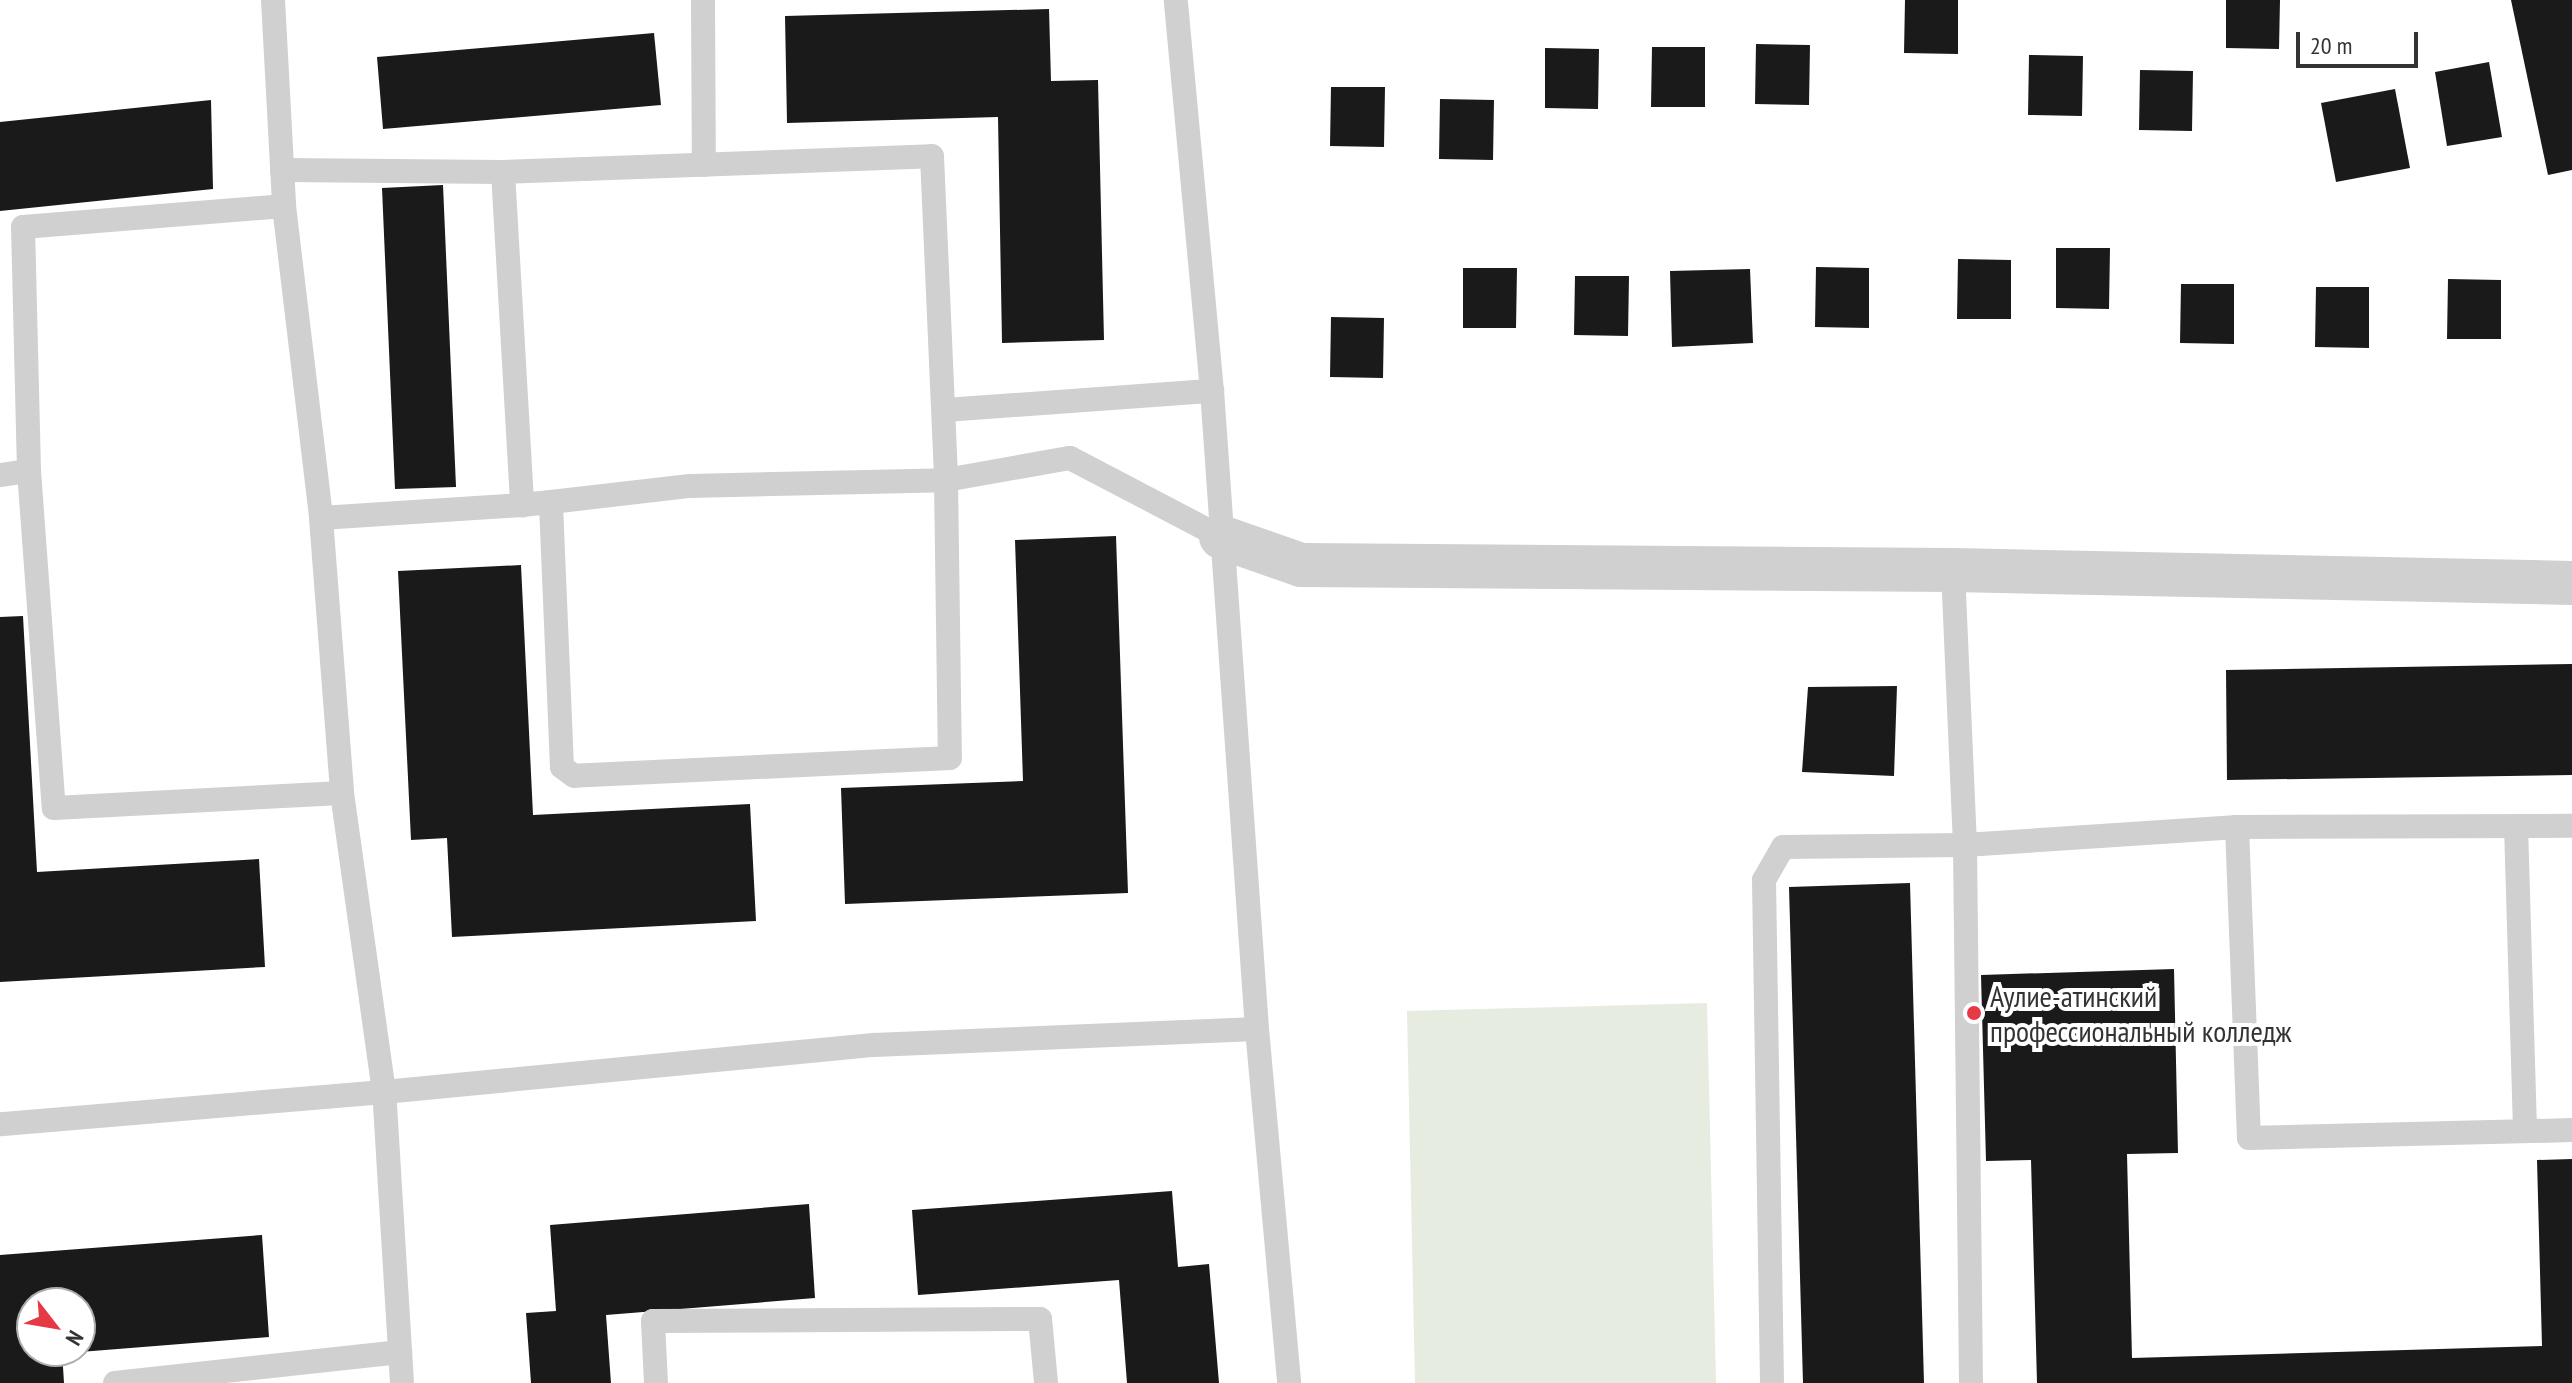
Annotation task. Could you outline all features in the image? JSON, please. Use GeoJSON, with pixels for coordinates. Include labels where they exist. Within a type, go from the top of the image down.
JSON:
{"type":"FeatureCollection","features":[{"type":"Feature","properties":{"kind":"street"},"geometry":{"type":"LineString","coordinates":[[1221,537],[1301,565],[1953,570],[2572,583]]}},
{"type":"Feature","properties":{"kind":"lane"},"geometry":{"type":"LineString","coordinates":[[273,0],[284,206],[321,518],[342,793],[384,1092],[402,1383]]}},
{"type":"Feature","properties":{"kind":"lane"},"geometry":{"type":"LineString","coordinates":[[703,0],[704,165]]}},
{"type":"Feature","properties":{"kind":"lane"},"geometry":{"type":"LineString","coordinates":[[1176,0],[1212,391],[1257,1029],[1289,1383]]}},
{"type":"Feature","properties":{"kind":"lane"},"geometry":{"type":"LineString","coordinates":[[282,170],[503,172],[932,156],[945,410],[950,758],[574,776],[562,767],[551,502]]}},
{"type":"Feature","properties":{"kind":"lane"},"geometry":{"type":"LineString","coordinates":[[503,172],[522,505]]}},
{"type":"Feature","properties":{"kind":"lane"},"geometry":{"type":"LineString","coordinates":[[284,206],[23,227],[29,471],[54,808],[342,793]]}},
{"type":"Feature","properties":{"kind":"lane"},"geometry":{"type":"LineString","coordinates":[[945,410],[1212,391]]}},
{"type":"Feature","properties":{"kind":"lane"},"geometry":{"type":"LineString","coordinates":[[321,518],[522,505],[690,486],[946,480],[1070,458],[1221,537]]}},
{"type":"Feature","properties":{"kind":"lane"},"geometry":{"type":"LineString","coordinates":[[0,475],[29,471]]}},
{"type":"Feature","properties":{"kind":"lane"},"geometry":{"type":"LineString","coordinates":[[1953,570],[1965,845],[1971,1383]]}},
{"type":"Feature","properties":{"kind":"lane"},"geometry":{"type":"LineString","coordinates":[[2516,826],[2525,1131]]}},
{"type":"Feature","properties":{"kind":"lane"},"geometry":{"type":"LineString","coordinates":[[1772,1383],[1764,880],[1783,847],[1965,845],[2237,827],[2572,826]]}},
{"type":"Feature","properties":{"kind":"lane"},"geometry":{"type":"LineString","coordinates":[[2237,827],[2249,1138],[2572,1130]]}},
{"type":"Feature","properties":{"kind":"lane"},"geometry":{"type":"LineString","coordinates":[[0,1124],[384,1092],[874,1045],[1257,1029]]}},
{"type":"Feature","properties":{"kind":"lane"},"geometry":{"type":"LineString","coordinates":[[656,1383],[653,1321],[1040,1319],[1046,1383]]}},
{"type":"Feature","properties":{"kind":"lane"},"geometry":{"type":"LineString","coordinates":[[115,1383],[400,1352]]}},
{"type":"Feature","properties":{"kind":"shaded area"},"geometry":{"type":"Polygon","coordinates":[[[1707,1003],[1716,1383],[1415,1383],[1407,1011],[1707,1003]]]}},
{"type":"Feature","properties":{"kind":"building"},"geometry":{"type":"Polygon","coordinates":[[[1905,0],[1958,0],[1958,54],[1904,53],[1905,0]]]}},
{"type":"Feature","properties":{"kind":"building"},"geometry":{"type":"Polygon","coordinates":[[[2226,0],[2280,0],[2279,49],[2226,48],[2226,0]]]}},
{"type":"Feature","properties":{"kind":"building"},"geometry":{"type":"Polygon","coordinates":[[[2511,0],[2572,0],[2572,170],[2548,175],[2511,0]]]}},
{"type":"Feature","properties":{"kind":"building"},"geometry":{"type":"Polygon","coordinates":[[[1049,9],[1051,81],[1098,80],[1104,340],[1002,343],[998,117],[787,123],[785,16],[1049,9]]]}},
{"type":"Feature","properties":{"kind":"building"},"geometry":{"type":"Polygon","coordinates":[[[654,33],[661,105],[383,129],[377,57],[654,33]]]}},
{"type":"Feature","properties":{"kind":"building"},"geometry":{"type":"Polygon","coordinates":[[[1756,44],[1810,45],[1809,105],[1755,104],[1756,44]]]}},
{"type":"Feature","properties":{"kind":"building"},"geometry":{"type":"Polygon","coordinates":[[[1652,47],[1705,47],[1705,107],[1651,107],[1652,47]]]}},
{"type":"Feature","properties":{"kind":"building"},"geometry":{"type":"Polygon","coordinates":[[[1545,48],[1599,49],[1598,109],[1545,108],[1545,48]]]}},
{"type":"Feature","properties":{"kind":"building"},"geometry":{"type":"Polygon","coordinates":[[[2029,55],[2083,56],[2082,116],[2028,115],[2029,55]]]}},
{"type":"Feature","properties":{"kind":"building"},"geometry":{"type":"Polygon","coordinates":[[[2489,62],[2502,137],[2447,146],[2435,72],[2489,62]]]}},
{"type":"Feature","properties":{"kind":"building"},"geometry":{"type":"Polygon","coordinates":[[[2140,70],[2193,71],[2192,131],[2139,130],[2140,70]]]}},
{"type":"Feature","properties":{"kind":"building"},"geometry":{"type":"Polygon","coordinates":[[[1331,87],[1385,87],[1384,147],[1330,146],[1331,87]]]}},
{"type":"Feature","properties":{"kind":"building"},"geometry":{"type":"Polygon","coordinates":[[[2395,89],[2410,168],[2336,182],[2321,103],[2395,89]]]}},
{"type":"Feature","properties":{"kind":"building"},"geometry":{"type":"Polygon","coordinates":[[[1440,99],[1494,100],[1493,160],[1439,159],[1440,99]]]}},
{"type":"Feature","properties":{"kind":"building"},"geometry":{"type":"Polygon","coordinates":[[[211,100],[213,189],[0,211],[0,122],[211,100]]]}},
{"type":"Feature","properties":{"kind":"building"},"geometry":{"type":"Polygon","coordinates":[[[443,185],[456,487],[395,489],[382,188],[443,185]]]}},
{"type":"Feature","properties":{"kind":"building"},"geometry":{"type":"Polygon","coordinates":[[[2056,248],[2110,248],[2109,309],[2056,308],[2056,248]]]}},
{"type":"Feature","properties":{"kind":"building"},"geometry":{"type":"Polygon","coordinates":[[[1958,259],[2011,260],[2011,319],[1957,319],[1958,259]]]}},
{"type":"Feature","properties":{"kind":"building"},"geometry":{"type":"Polygon","coordinates":[[[1816,267],[1869,268],[1869,328],[1815,327],[1816,267]]]}},
{"type":"Feature","properties":{"kind":"building"},"geometry":{"type":"Polygon","coordinates":[[[1463,268],[1517,268],[1516,328],[1463,328],[1463,268]]]}},
{"type":"Feature","properties":{"kind":"building"},"geometry":{"type":"Polygon","coordinates":[[[1750,269],[1753,343],[1672,347],[1670,271],[1750,269]]]}},
{"type":"Feature","properties":{"kind":"building"},"geometry":{"type":"Polygon","coordinates":[[[1575,276],[1629,276],[1628,336],[1574,335],[1575,276]]]}},
{"type":"Feature","properties":{"kind":"building"},"geometry":{"type":"Polygon","coordinates":[[[2448,279],[2501,280],[2501,339],[2447,339],[2448,279]]]}},
{"type":"Feature","properties":{"kind":"building"},"geometry":{"type":"Polygon","coordinates":[[[2181,284],[2234,284],[2234,344],[2180,343],[2181,284]]]}},
{"type":"Feature","properties":{"kind":"building"},"geometry":{"type":"Polygon","coordinates":[[[2316,287],[2369,287],[2369,348],[2315,347],[2316,287]]]}},
{"type":"Feature","properties":{"kind":"building"},"geometry":{"type":"Polygon","coordinates":[[[1331,317],[1384,318],[1383,378],[1330,377],[1331,317]]]}},
{"type":"Feature","properties":{"kind":"building"},"geometry":{"type":"Polygon","coordinates":[[[1116,536],[1128,893],[845,904],[841,788],[1023,781],[1015,540],[1116,536]]]}},
{"type":"Feature","properties":{"kind":"building"},"geometry":{"type":"Polygon","coordinates":[[[521,565],[533,815],[750,804],[756,921],[452,937],[447,838],[411,840],[398,571],[521,565]]]}},
{"type":"Feature","properties":{"kind":"building"},"geometry":{"type":"Polygon","coordinates":[[[23,616],[37,872],[259,859],[265,967],[0,982],[0,617],[23,616]]]}},
{"type":"Feature","properties":{"kind":"building"},"geometry":{"type":"Polygon","coordinates":[[[2572,664],[2572,775],[2227,780],[2226,670],[2572,664]]]}},
{"type":"Feature","properties":{"kind":"building"},"geometry":{"type":"Polygon","coordinates":[[[1897,686],[1894,776],[1802,772],[1808,687],[1897,686]]]}},
{"type":"Feature","properties":{"kind":"building"},"geometry":{"type":"Polygon","coordinates":[[[1910,883],[1924,1383],[1803,1383],[1789,887],[1910,883]]]}},
{"type":"Feature","properties":{"kind":"building","name":"Аулие-атинский профессиональный колледж"},"geometry":{"type":"Polygon","coordinates":[[[2174,969],[2178,1153],[2127,1154],[2132,1358],[2542,1346],[2537,1160],[2572,1159],[2572,1383],[2037,1383],[2031,1160],[1986,1161],[1981,975],[2174,969]]]}},
{"type":"Feature","properties":{"kind":"building"},"geometry":{"type":"Polygon","coordinates":[[[1172,1191],[1178,1267],[1209,1264],[1219,1383],[1127,1383],[1119,1280],[918,1295],[912,1210],[1172,1191]]]}},
{"type":"Feature","properties":{"kind":"building"},"geometry":{"type":"Polygon","coordinates":[[[809,1204],[815,1298],[606,1315],[611,1383],[531,1383],[526,1313],[556,1311],[550,1225],[809,1204]]]}},
{"type":"Feature","properties":{"kind":"building"},"geometry":{"type":"Polygon","coordinates":[[[262,1235],[269,1337],[96,1351],[96,1287],[16,1287],[16,1367],[63,1367],[64,1383],[0,1383],[0,1255],[262,1235]]]}},
{"type":"Feature","properties":{"kind":"place","name":"Аулие-атинский профессиональный колледж"},"geometry":{"type":"Point","coordinates":[1974,1013]}}]}
